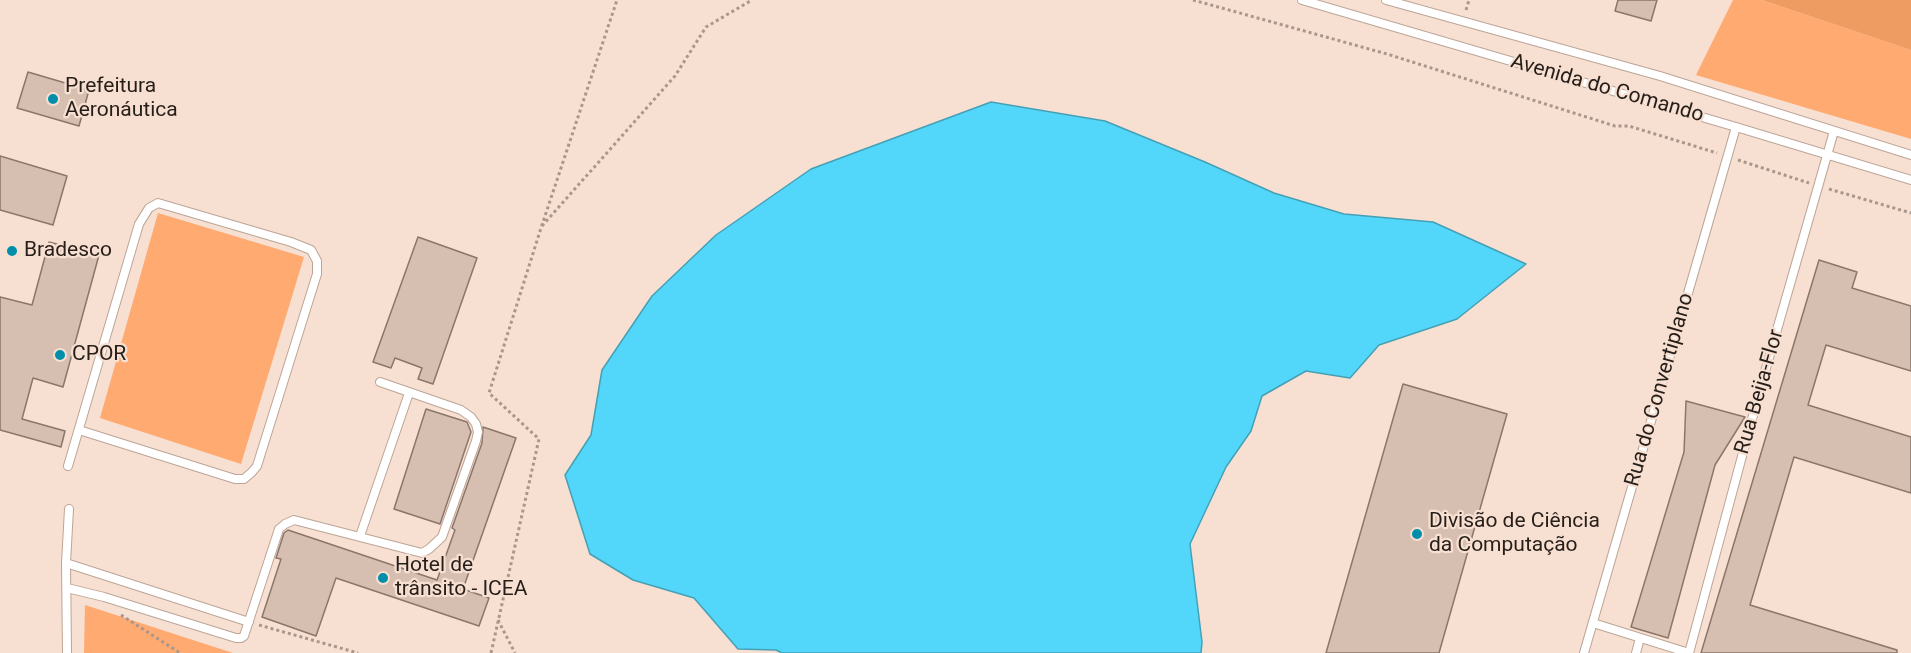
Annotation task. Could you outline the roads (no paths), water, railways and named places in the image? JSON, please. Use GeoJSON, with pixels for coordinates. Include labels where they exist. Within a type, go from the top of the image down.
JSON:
{"type":"FeatureCollection","features":[{"type":"Feature","properties":{"kind":"lane","name":"Avenida do Comando"},"geometry":{"type":"LineString","coordinates":[[1302,0],[1911,180]]}},
{"type":"Feature","properties":{"kind":"lane","name":"Avenida do Comando"},"geometry":{"type":"LineString","coordinates":[[1386,0],[1660,76],[1911,155]]}},
{"type":"Feature","properties":{"kind":"lane","name":"Rua do Convertiplano"},"geometry":{"type":"LineString","coordinates":[[1584,653],[1736,127]]}},
{"type":"Feature","properties":{"kind":"lane","name":"Rua Beija-Flor"},"geometry":{"type":"LineString","coordinates":[[1689,653],[1762,382],[1834,131]]}},
{"type":"Feature","properties":{"kind":"lane"},"geometry":{"type":"LineString","coordinates":[[68,466],[139,224],[149,208],[158,203],[311,250],[318,261],[317,274],[257,466],[244,479],[79,430]]}},
{"type":"Feature","properties":{"kind":"lane"},"geometry":{"type":"LineString","coordinates":[[67,588],[104,597],[236,638],[244,636],[279,530],[285,524],[294,520],[422,553],[429,549],[441,537],[476,441],[477,424],[460,410],[380,382]]}},
{"type":"Feature","properties":{"kind":"lane"},"geometry":{"type":"LineString","coordinates":[[360,536],[408,393]]}},
{"type":"Feature","properties":{"kind":"lane"},"geometry":{"type":"LineString","coordinates":[[67,653],[66,563],[69,509]]}},
{"type":"Feature","properties":{"kind":"lane"},"geometry":{"type":"LineString","coordinates":[[66,563],[249,622]]}},
{"type":"Feature","properties":{"kind":"lane"},"geometry":{"type":"LineString","coordinates":[[1593,623],[1689,653]]}},
{"type":"Feature","properties":{"kind":"lane"},"geometry":{"type":"LineString","coordinates":[[1636,653],[1640,638]]}},
{"type":"Feature","properties":{"kind":"water"},"geometry":{"type":"Polygon","coordinates":[[[991,102],[1105,121],[1274,193],[1344,214],[1433,222],[1526,264],[1457,319],[1379,345],[1350,378],[1306,371],[1262,396],[1251,431],[1226,467],[1190,544],[1202,642],[1201,653],[782,653],[776,650],[738,649],[694,598],[633,580],[590,554],[565,475],[591,435],[602,370],[652,296],[716,235],[811,169],[991,102]]]}},
{"type":"Feature","properties":{"kind":"place","name":"Prefeitura Aeronáutica"},"geometry":{"type":"Point","coordinates":[53,99]}},
{"type":"Feature","properties":{"kind":"place","name":"Bradesco"},"geometry":{"type":"Point","coordinates":[12,251]}},
{"type":"Feature","properties":{"kind":"place","name":"CPOR"},"geometry":{"type":"Point","coordinates":[60,355]}},
{"type":"Feature","properties":{"kind":"place","name":"Divisão de Ciência da Computação"},"geometry":{"type":"Point","coordinates":[1417,534]}},
{"type":"Feature","properties":{"kind":"place","name":"Hotel de trânsito - ICEA"},"geometry":{"type":"Point","coordinates":[383,578]}}]}
